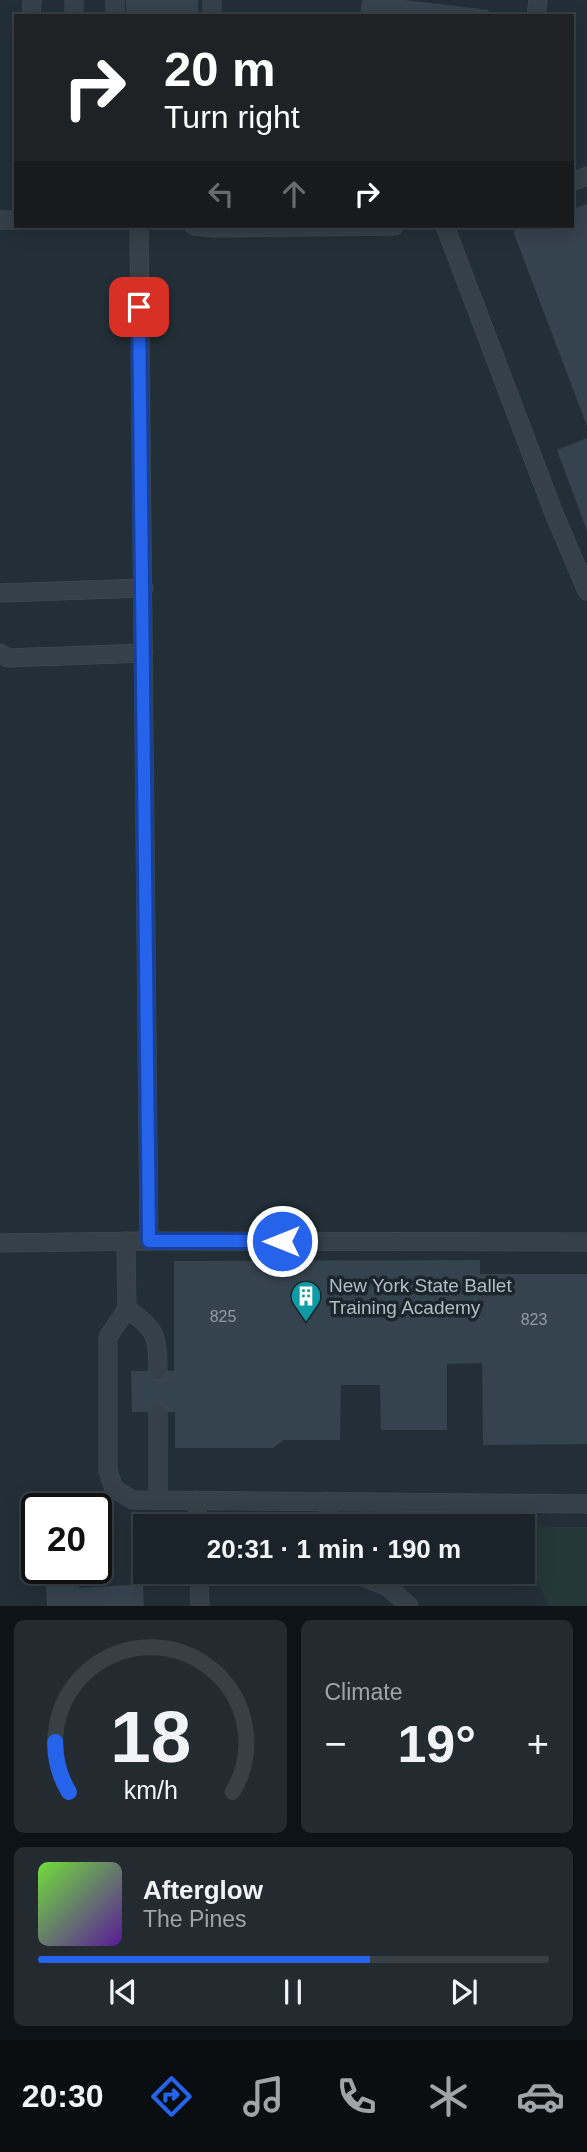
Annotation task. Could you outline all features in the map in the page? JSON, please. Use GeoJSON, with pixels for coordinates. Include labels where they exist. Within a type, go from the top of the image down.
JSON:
{"type":"FeatureCollection","features":[{"type":"Feature","properties":{"kind":"lane"},"geometry":{"type":"LineString","coordinates":[[139,228],[149,1241]]}},
{"type":"Feature","properties":{"kind":"lane"},"geometry":{"type":"LineString","coordinates":[[446,228],[555,516],[587,591]]}},
{"type":"Feature","properties":{"kind":"lane"},"geometry":{"type":"LineString","coordinates":[[0,593],[144,588]]}},
{"type":"Feature","properties":{"kind":"lane"},"geometry":{"type":"LineString","coordinates":[[0,653],[8,658],[144,653]]}},
{"type":"Feature","properties":{"kind":"lane"},"geometry":{"type":"LineString","coordinates":[[126,1241],[127,1309],[108,1337],[108,1471],[114,1489],[133,1500],[587,1504]]}},
{"type":"Feature","properties":{"kind":"lane"},"geometry":{"type":"LineString","coordinates":[[0,1243],[587,1242]]}},
{"type":"Feature","properties":{"kind":"lane"},"geometry":{"type":"LineString","coordinates":[[127,1309],[149,1324],[158,1343],[158,1371]]}},
{"type":"Feature","properties":{"kind":"lane"},"geometry":{"type":"LineString","coordinates":[[158,1412],[158,1499]]}},
{"type":"Feature","properties":{"kind":"lane"},"geometry":{"type":"LineString","coordinates":[[197,1500],[198,1514]]}},
{"type":"Feature","properties":{"kind":"lane"},"geometry":{"type":"LineString","coordinates":[[327,1501],[328,1514]]}},
{"type":"Feature","properties":{"kind":"lane"},"geometry":{"type":"LineString","coordinates":[[199,1584],[200,1606]]}},
{"type":"Feature","properties":{"kind":"lane"},"geometry":{"type":"LineString","coordinates":[[380,1584],[388,1587],[409,1606]]}},
{"type":"Feature","properties":{"kind":"green space"},"geometry":{"type":"Polygon","coordinates":[[[535,1526],[587,1527],[587,1606],[548,1606],[535,1574],[535,1526]]]}},
{"type":"Feature","properties":{"kind":"building"},"geometry":{"type":"Polygon","coordinates":[[[126,0],[198,0],[198,14],[126,14],[126,0]]]}},
{"type":"Feature","properties":{"kind":"building"},"geometry":{"type":"Polygon","coordinates":[[[362,0],[405,0],[489,10],[488,14],[360,14],[362,0]]]}},
{"type":"Feature","properties":{"kind":"building"},"geometry":{"type":"Polygon","coordinates":[[[587,204],[587,426],[513,231],[522,228],[574,228],[574,208],[587,204]]]}},
{"type":"Feature","properties":{"kind":"building"},"geometry":{"type":"Polygon","coordinates":[[[587,438],[587,531],[557,450],[587,438]]]}},
{"type":"Feature","properties":{"kind":"building"},"geometry":{"type":"Polygon","coordinates":[[[480,1260],[480,1274],[587,1274],[587,1444],[483,1445],[482,1363],[447,1364],[447,1430],[381,1430],[380,1385],[341,1385],[340,1440],[284,1440],[273,1448],[175,1448],[175,1412],[132,1412],[131,1371],[174,1371],[174,1261],[480,1260]]]}},
{"type":"Feature","properties":{"kind":"building"},"geometry":{"type":"Polygon","coordinates":[[[79,1584],[79,1588],[143,1584],[144,1606],[47,1606],[46,1586],[79,1584]]]}},
{"type":"Feature","properties":{"kind":"place","name":"New York State Ballet Training Academy"},"geometry":{"type":"Point","coordinates":[306,1323]}},
{"type":"Feature","properties":{"kind":"route"},"geometry":{"type":"LineString","coordinates":[[139,307],[149,1241],[282,1241]]}}]}
